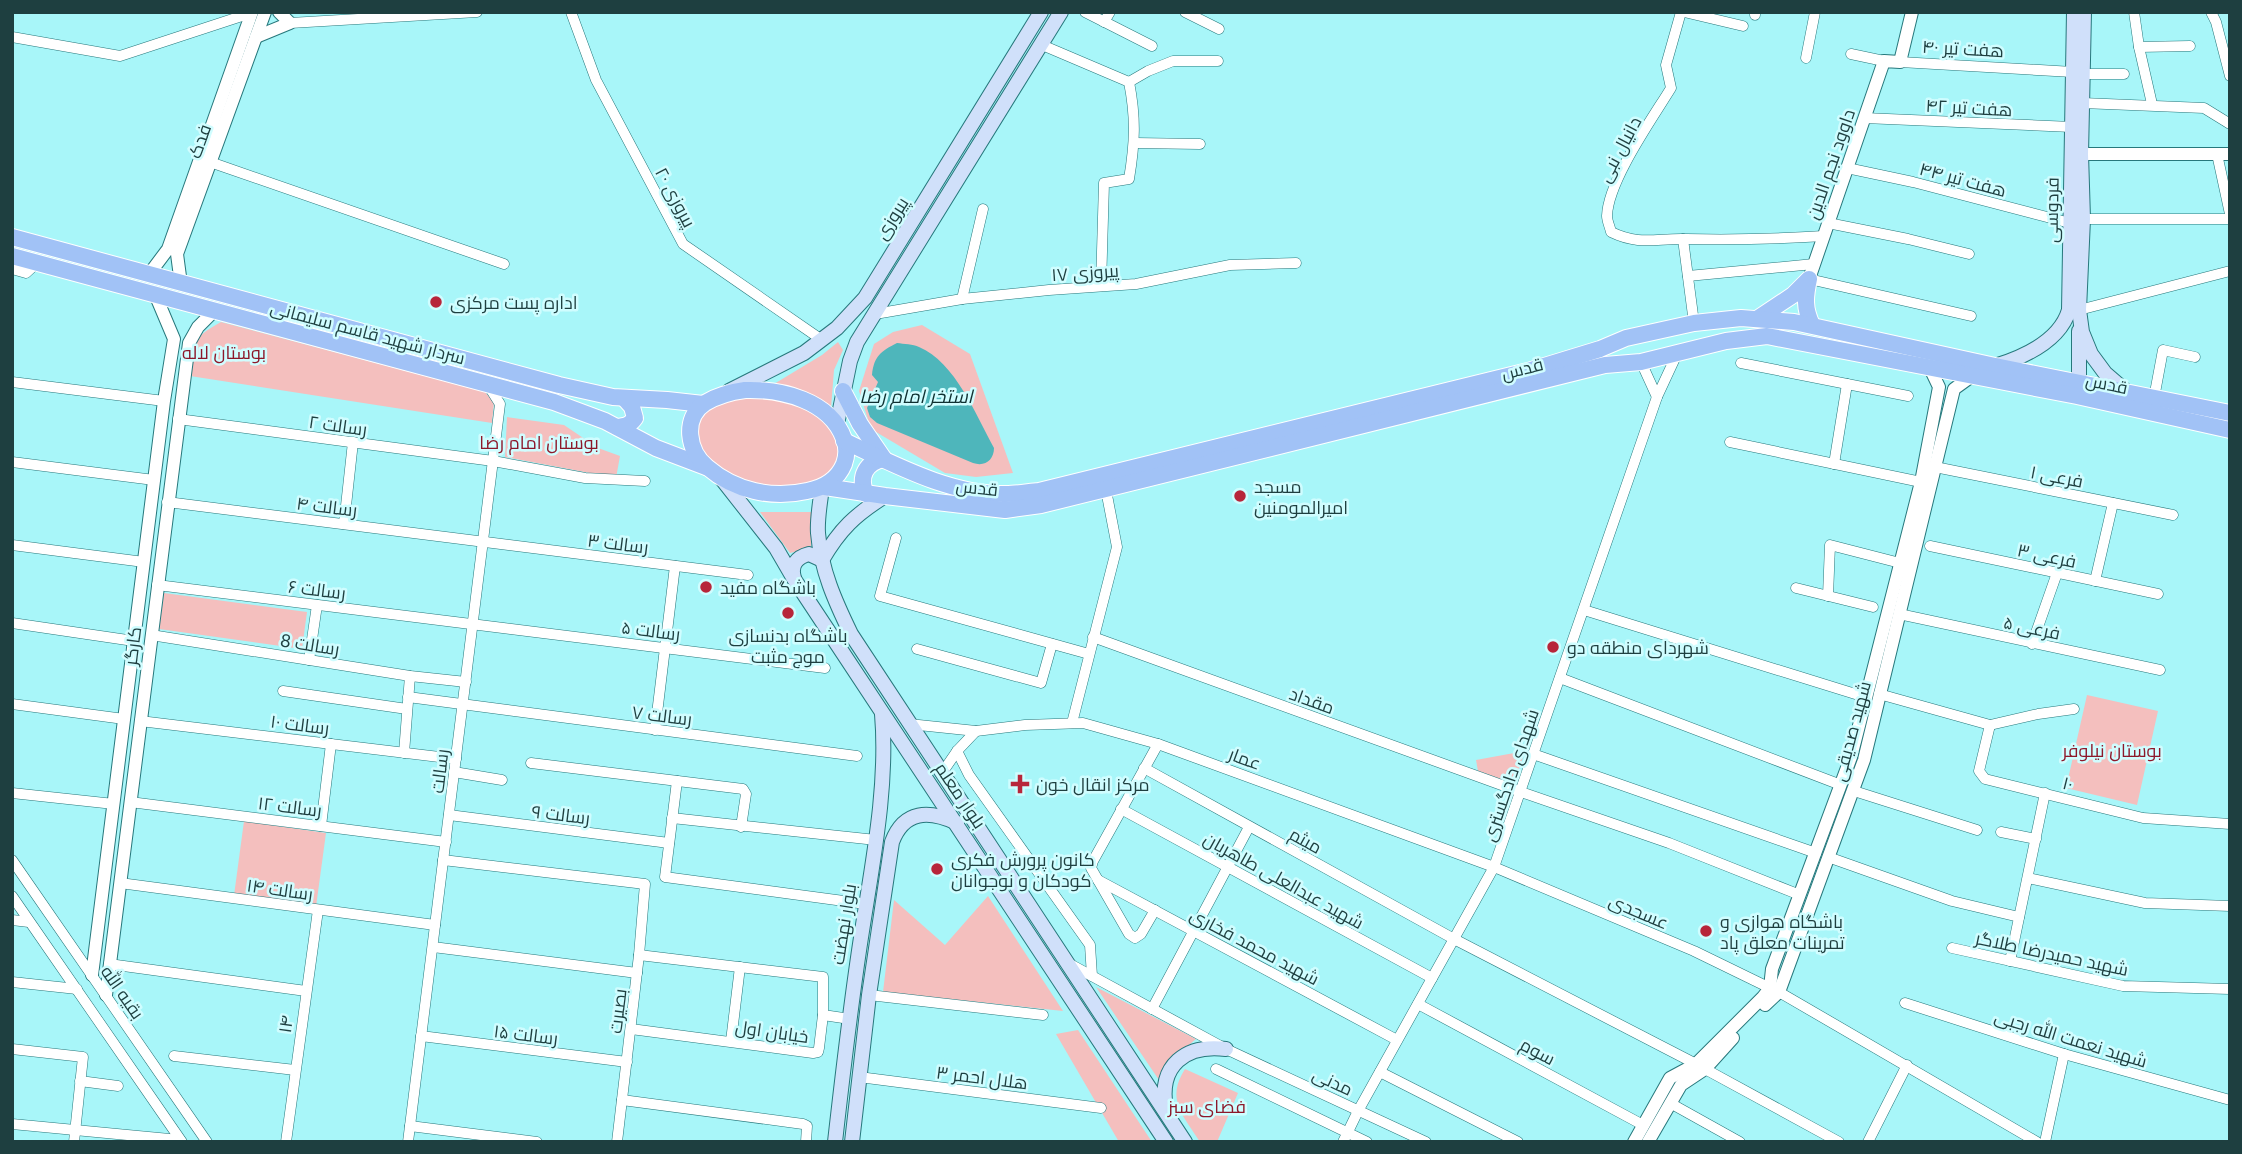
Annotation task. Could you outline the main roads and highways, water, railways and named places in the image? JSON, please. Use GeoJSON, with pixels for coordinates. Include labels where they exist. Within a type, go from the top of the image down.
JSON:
{"type":"FeatureCollection","features":[{"type":"Feature","properties":{"kind":"main road","name":"پیروزی"},"geometry":{"type":"LineString","coordinates":[[724,393],[804,353],[837,328],[865,298],[1041,12]]}},
{"type":"Feature","properties":{"kind":"main road","name":"پیروزی"},"geometry":{"type":"LineString","coordinates":[[837,424],[857,342],[1061,12]]}},
{"type":"Feature","properties":{"kind":"main road","name":"فردوسی"},"geometry":{"type":"LineString","coordinates":[[2074,12],[2082,103],[2076,154],[2078,389]]}},
{"type":"Feature","properties":{"kind":"main road","name":"فردوسی"},"geometry":{"type":"LineString","coordinates":[[2076,154],[2072,127],[2084,12]]}},
{"type":"Feature","properties":{"kind":"main road","name":"فردوسی"},"geometry":{"type":"LineString","coordinates":[[1995,366],[2019,359],[2058,332],[2065,323],[2077,221]]}},
{"type":"Feature","properties":{"kind":"main road"},"geometry":{"type":"LineString","coordinates":[[12,237],[559,385],[624,398],[703,404]]}},
{"type":"Feature","properties":{"kind":"main road","name":"سردار شهید قاسم سلیمانی"},"geometry":{"type":"LineString","coordinates":[[12,256],[554,402],[617,427],[712,471]]}},
{"type":"Feature","properties":{"kind":"main road"},"geometry":{"type":"LineString","coordinates":[[1757,319],[1793,295],[1812,271],[1804,301],[1812,326]]}},
{"type":"Feature","properties":{"kind":"main road","name":"فردوسی"},"geometry":{"type":"LineString","coordinates":[[2079,310],[2082,332],[2091,354],[2105,373],[2127,392]]}},
{"type":"Feature","properties":{"kind":"main road","name":"قدس"},"geometry":{"type":"LineString","coordinates":[[844,441],[958,488],[1005,495],[1039,491],[1528,371],[1600,349],[1626,338],[1694,323],[1734,319],[1812,326],[1995,366],[2230,430]]}},
{"type":"Feature","properties":{"kind":"main road"},"geometry":{"type":"LineString","coordinates":[[1734,319],[1741,331],[1736,339]]}},
{"type":"Feature","properties":{"kind":"main road","name":"قدس"},"geometry":{"type":"LineString","coordinates":[[823,487],[1005,510],[1041,505],[1605,365],[1638,362],[1736,339],[1767,336],[1972,376],[2127,392],[2230,413]]}},
{"type":"Feature","properties":{"kind":"main road"},"geometry":{"type":"LineString","coordinates":[[1626,338],[1620,345],[1620,356],[1624,360],[1638,362]]}},
{"type":"Feature","properties":{"kind":"main road"},"geometry":{"type":"LineString","coordinates":[[763,390],[795,397],[811,404],[837,424],[844,441],[846,458],[841,470],[823,487],[792,495],[775,495],[742,488],[712,471],[693,450],[691,426],[695,414],[703,404],[724,393],[763,390]]}},
{"type":"Feature","properties":{"kind":"main road"},"geometry":{"type":"LineString","coordinates":[[843,391],[860,424],[884,459],[874,461],[864,472],[862,485],[866,494]]}},
{"type":"Feature","properties":{"kind":"main road"},"geometry":{"type":"LineString","coordinates":[[617,427],[632,423],[635,418],[632,407],[624,398]]}},
{"type":"Feature","properties":{"kind":"main road","name":"بلوار معلم"},"geometry":{"type":"LineString","coordinates":[[712,471],[776,548],[1166,1142]]}},
{"type":"Feature","properties":{"kind":"main road","name":"بلوار معلم"},"geometry":{"type":"LineString","coordinates":[[823,487],[818,531],[822,560],[831,592],[851,634],[1185,1142]]}},
{"type":"Feature","properties":{"kind":"main road"},"geometry":{"type":"LineString","coordinates":[[794,579],[793,565],[803,556],[816,556],[822,560],[836,536],[857,514],[885,496]]}},
{"type":"Feature","properties":{"kind":"main road","name":"بلوار نهضت"},"geometry":{"type":"LineString","coordinates":[[835,1142],[876,840],[884,738],[882,712]]}},
{"type":"Feature","properties":{"kind":"main road"},"geometry":{"type":"LineString","coordinates":[[878,817],[883,815],[893,818],[897,827],[911,818],[926,814],[942,816],[957,823]]}},
{"type":"Feature","properties":{"kind":"main road","name":"بلوار نهضت"},"geometry":{"type":"LineString","coordinates":[[852,1142],[869,995],[892,842],[897,827]]}},
{"type":"Feature","properties":{"kind":"main road"},"geometry":{"type":"LineString","coordinates":[[1166,1113],[1163,1095],[1167,1077],[1176,1062],[1191,1051],[1208,1047],[1226,1049]]}},
{"type":"Feature","properties":{"kind":"water","name":"استخر امام رضا"},"geometry":{"type":"Polygon","coordinates":[[[897,343],[917,346],[932,354],[954,377],[994,448],[988,461],[973,463],[877,423],[870,417],[867,408],[878,382],[872,375],[875,363],[883,352],[897,343]]]}},
{"type":"Feature","properties":{"kind":"place","name":"اداره پست مرکزی"},"geometry":{"type":"Point","coordinates":[436,302]}},
{"type":"Feature","properties":{"kind":"place","name":"مسجد امیرالمومنین"},"geometry":{"type":"Point","coordinates":[1240,496]}},
{"type":"Feature","properties":{"kind":"place","name":"باشگاه مفید"},"geometry":{"type":"Point","coordinates":[706,587]}},
{"type":"Feature","properties":{"kind":"place","name":"باشگاه بدنسازی موج مثبت"},"geometry":{"type":"Point","coordinates":[788,613]}},
{"type":"Feature","properties":{"kind":"place","name":"شهردای منطقه دو"},"geometry":{"type":"Point","coordinates":[1553,647]}},
{"type":"Feature","properties":{"kind":"place","name":"مرکز انقال خون"},"geometry":{"type":"Point","coordinates":[1020,784]}},
{"type":"Feature","properties":{"kind":"place","name":"کانون پرورش فکری کودکان و نوجوانان"},"geometry":{"type":"Point","coordinates":[937,869]}},
{"type":"Feature","properties":{"kind":"place","name":"باشگاه هوازی و تمرینات معلق پاد"},"geometry":{"type":"Point","coordinates":[1706,931]}},
{"type":"Feature","properties":{"kind":"park label","name":"بوستان لاله"},"geometry":{"type":"Point","coordinates":[224,352]}},
{"type":"Feature","properties":{"kind":"park label","name":"بوستان امام رضا"},"geometry":{"type":"Point","coordinates":[539,442]}},
{"type":"Feature","properties":{"kind":"park label","name":"بوستان نیلوفر"},"geometry":{"type":"Point","coordinates":[2112,750]}},
{"type":"Feature","properties":{"kind":"park label","name":"فضای سبز"},"geometry":{"type":"Point","coordinates":[1207,1106]}}]}
